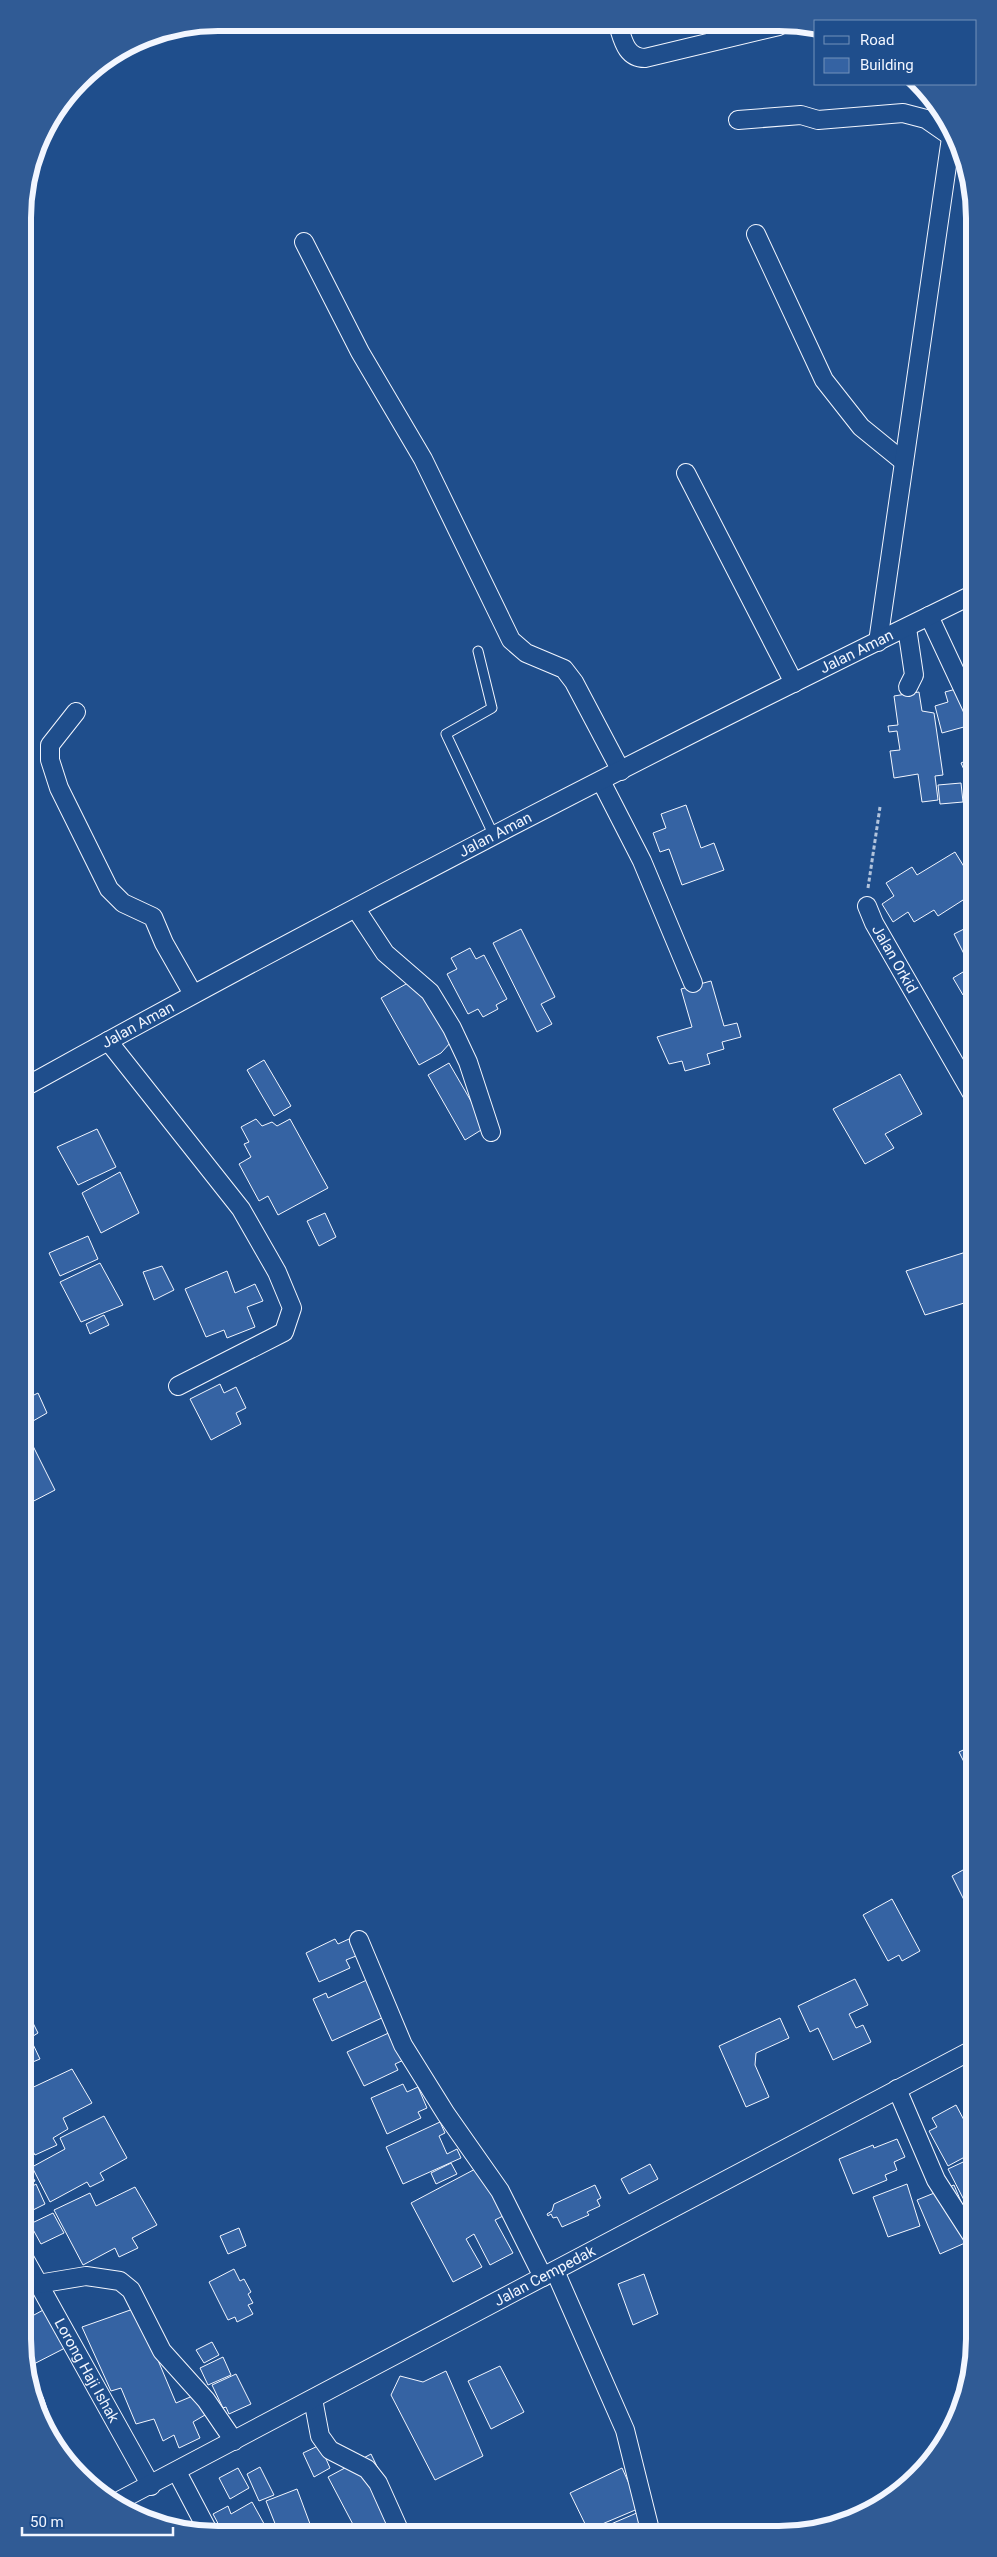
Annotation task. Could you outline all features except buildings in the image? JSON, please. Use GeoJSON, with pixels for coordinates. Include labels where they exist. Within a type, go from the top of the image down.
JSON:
{"type":"FeatureCollection","features":[{"type":"Feature","properties":{"kind":"street"},"geometry":{"type":"LineString","coordinates":[[620,31],[627,49],[637,58],[757,31]]}},
{"type":"Feature","properties":{"kind":"street"},"geometry":{"type":"LineString","coordinates":[[738,120],[801,115],[818,120],[903,113],[926,119],[943,129]]}},
{"type":"Feature","properties":{"kind":"street"},"geometry":{"type":"LineString","coordinates":[[878,642],[951,144]]}},
{"type":"Feature","properties":{"kind":"street"},"geometry":{"type":"LineString","coordinates":[[756,234],[824,380],[861,426],[904,462]]}},
{"type":"Feature","properties":{"kind":"street"},"geometry":{"type":"LineString","coordinates":[[304,242],[360,352],[422,459],[511,640],[526,653],[564,669],[574,682],[621,771]]}},
{"type":"Feature","properties":{"kind":"street"},"geometry":{"type":"LineString","coordinates":[[686,473],[794,683]]}},
{"type":"Feature","properties":{"kind":"street","name":"Jalan Aman"},"geometry":{"type":"LineString","coordinates":[[31,1084],[193,994],[601,781],[966,598]]}},
{"type":"Feature","properties":{"kind":"street"},"geometry":{"type":"LineString","coordinates":[[929,616],[966,695]]}},
{"type":"Feature","properties":{"kind":"street"},"geometry":{"type":"LineString","coordinates":[[907,628],[914,675],[908,687]]}},
{"type":"Feature","properties":{"kind":"street"},"geometry":{"type":"LineString","coordinates":[[76,712],[50,744],[50,760],[59,788],[110,889],[123,903],[153,917],[164,943],[193,994]]}},
{"type":"Feature","properties":{"kind":"street"},"geometry":{"type":"LineString","coordinates":[[601,781],[642,861],[693,983]]}},
{"type":"Feature","properties":{"kind":"street","name":"Jalan Orkid"},"geometry":{"type":"LineString","coordinates":[[867,906],[874,923],[966,1083]]}},
{"type":"Feature","properties":{"kind":"street"},"geometry":{"type":"LineString","coordinates":[[356,909],[385,953],[430,992],[452,1028],[468,1062],[491,1132]]}},
{"type":"Feature","properties":{"kind":"street"},"geometry":{"type":"LineString","coordinates":[[108,1041],[241,1209],[277,1272],[292,1308],[284,1332],[178,1386]]}},
{"type":"Feature","properties":{"kind":"street"},"geometry":{"type":"LineString","coordinates":[[359,1940],[404,2045],[446,2114],[500,2191],[549,2274],[625,2430],[649,2526]]}},
{"type":"Feature","properties":{"kind":"street","name":"Jalan Cempedak"},"geometry":{"type":"LineString","coordinates":[[123,2499],[966,2053]]}},
{"type":"Feature","properties":{"kind":"street"},"geometry":{"type":"LineString","coordinates":[[897,2089],[936,2180],[966,2227]]}},
{"type":"Feature","properties":{"kind":"street","name":"Lorong Haji Ishak"},"geometry":{"type":"LineString","coordinates":[[31,2272],[151,2486]]}},
{"type":"Feature","properties":{"kind":"street"},"geometry":{"type":"LineString","coordinates":[[38,2284],[86,2276],[120,2281],[131,2290],[162,2352],[206,2400],[234,2441]]}},
{"type":"Feature","properties":{"kind":"street"},"geometry":{"type":"LineString","coordinates":[[313,2399],[320,2436],[330,2450],[367,2470],[378,2483],[397,2526]]}},
{"type":"Feature","properties":{"kind":"street"},"geometry":{"type":"LineString","coordinates":[[177,2472],[205,2525]]}},
{"type":"Feature","properties":{"kind":"lane"},"geometry":{"type":"LineString","coordinates":[[478,651],[492,708],[446,734],[494,837]]}},
{"type":"Feature","properties":{"kind":"path","name":"Jalan Orkid"},"geometry":{"type":"LineString","coordinates":[[867,906],[880,807]]}}]}
